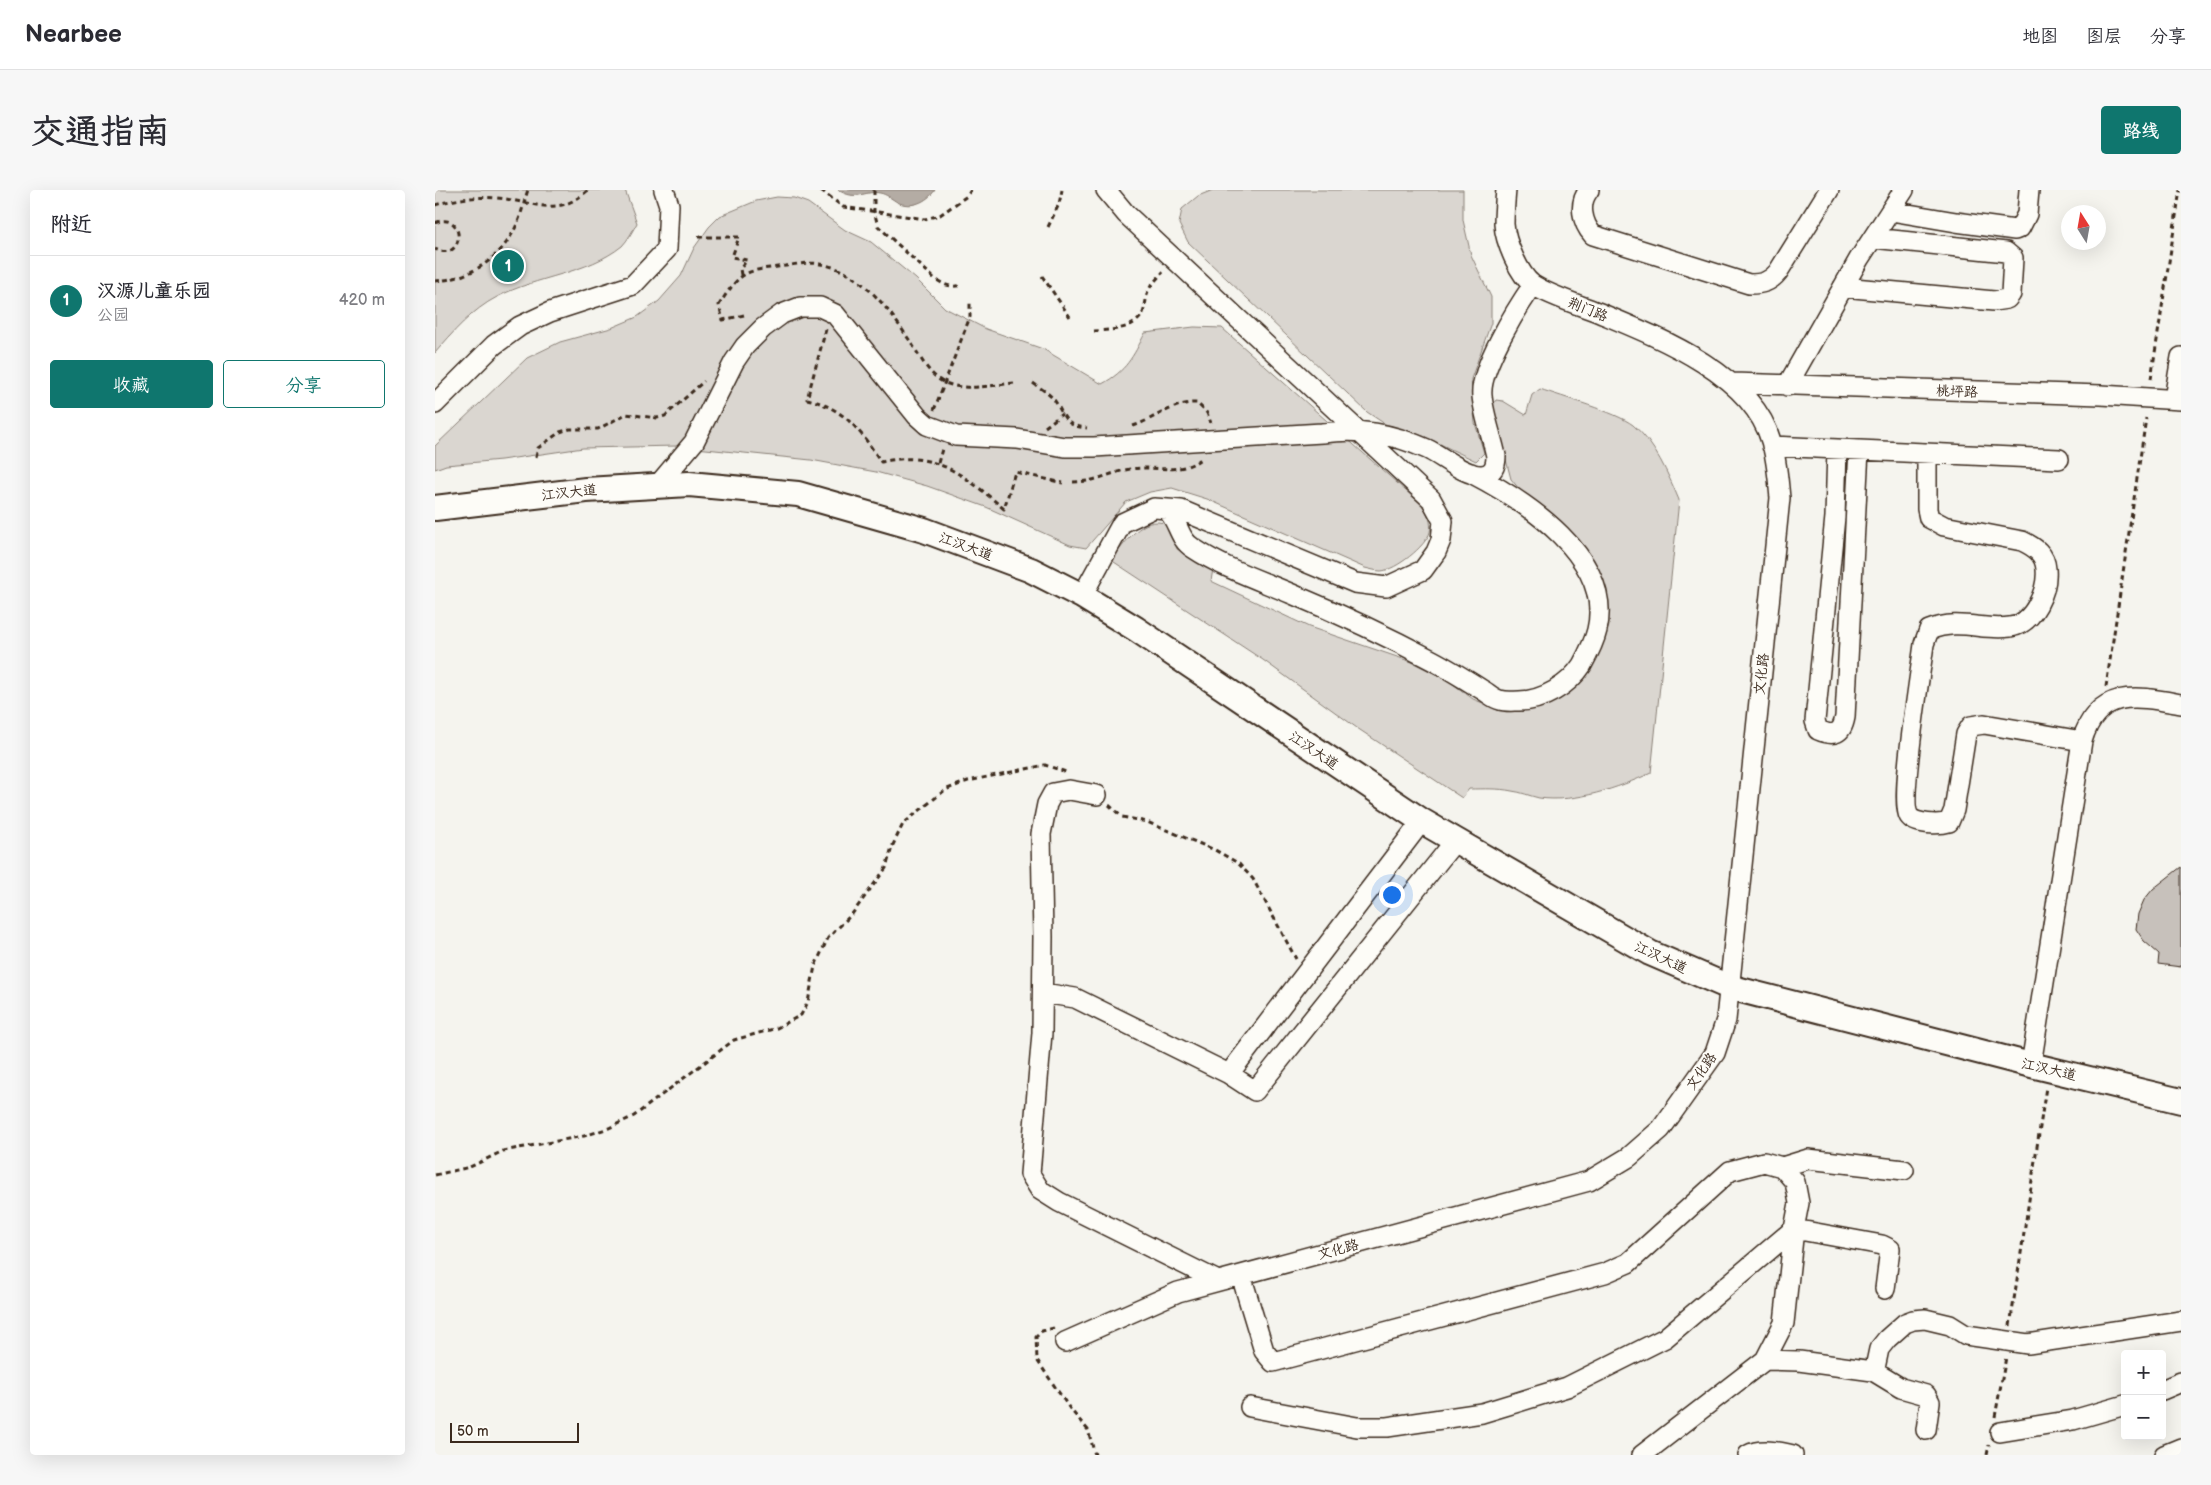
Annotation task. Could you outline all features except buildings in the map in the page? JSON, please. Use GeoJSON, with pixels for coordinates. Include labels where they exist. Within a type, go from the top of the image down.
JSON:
{"type":"FeatureCollection","features":[{"type":"Feature","properties":{"kind":"main road","name":"江汉大道"},"geometry":{"type":"LineString","coordinates":[[435,508],[586,490],[689,484],[798,494],[924,530],[1031,570],[1082,596],[1136,629],[1422,821],[1650,954],[1729,987],[2040,1067],[2181,1101]]}},
{"type":"Feature","properties":{"kind":"street"},"geometry":{"type":"LineString","coordinates":[[435,404],[494,345],[520,326],[550,312],[633,285],[667,249],[669,205],[663,190]]}},
{"type":"Feature","properties":{"kind":"street"},"geometry":{"type":"LineString","coordinates":[[1082,596],[1123,523],[1154,508],[1181,510],[1355,583],[1386,587],[1423,570],[1436,552],[1441,540],[1443,521],[1431,499],[1126,214],[1106,190]]}},
{"type":"Feature","properties":{"kind":"street","name":"荆门路"},"geometry":{"type":"LineString","coordinates":[[1506,190],[1504,226],[1507,241],[1519,268],[1533,285],[1625,324],[1686,353],[1733,383]]}},
{"type":"Feature","properties":{"kind":"street"},"geometry":{"type":"LineString","coordinates":[[1589,190],[1583,203],[1583,214],[1587,229],[1593,235],[1749,284],[1772,279],[1829,190]]}},
{"type":"Feature","properties":{"kind":"street"},"geometry":{"type":"LineString","coordinates":[[1787,386],[1843,287],[1904,190]]}},
{"type":"Feature","properties":{"kind":"street"},"geometry":{"type":"LineString","coordinates":[[1891,211],[2015,230],[2019,228],[2027,214],[2029,190]]}},
{"type":"Feature","properties":{"kind":"street"},"geometry":{"type":"LineString","coordinates":[[1843,287],[1994,301],[2007,299],[2011,294],[2013,258],[2006,252],[1873,238]]}},
{"type":"Feature","properties":{"kind":"street"},"geometry":{"type":"LineString","coordinates":[[1470,473],[1482,475],[1496,467],[1496,456],[1481,395],[1483,384],[1493,355],[1516,309],[1533,285]]}},
{"type":"Feature","properties":{"kind":"street"},"geometry":{"type":"LineString","coordinates":[[657,486],[694,442],[734,362],[745,346],[782,314],[800,307],[820,307],[835,314],[917,416],[927,425],[956,436],[1017,439],[1065,447],[1094,447],[1322,433],[1344,430],[1392,435],[1427,449],[1523,503],[1553,526],[1587,570],[1595,588],[1599,614],[1597,630],[1590,650],[1577,673],[1557,689],[1539,697],[1521,701],[1499,700],[1434,661],[1380,633],[1215,561],[1185,543],[1177,523],[1166,509]]}},
{"type":"Feature","properties":{"kind":"street"},"geometry":{"type":"LineString","coordinates":[[2178,399],[2181,358]]}},
{"type":"Feature","properties":{"kind":"street","name":"桃坪路"},"geometry":{"type":"LineString","coordinates":[[1733,383],[2101,394],[2178,399]]}},
{"type":"Feature","properties":{"kind":"street","name":"文化路"},"geometry":{"type":"LineString","coordinates":[[1065,1342],[1178,1292],[1589,1181],[1629,1157],[1661,1129],[1715,1053],[1726,1020],[1779,498],[1771,440],[1757,413],[1733,383]]}},
{"type":"Feature","properties":{"kind":"street"},"geometry":{"type":"LineString","coordinates":[[1772,446],[2059,458]]}},
{"type":"Feature","properties":{"kind":"street"},"geometry":{"type":"LineString","coordinates":[[1837,449],[1833,540],[1815,721],[1818,730],[1832,733],[1837,732],[1843,727],[1845,717],[1859,450]]}},
{"type":"Feature","properties":{"kind":"street"},"geometry":{"type":"LineString","coordinates":[[1927,453],[1927,509],[1929,518],[1944,526],[2033,546],[2041,553],[2046,562],[2047,575],[2040,602],[2021,622],[2011,627],[1948,624],[1929,630],[1924,644],[1908,769],[1905,806],[1908,816],[1913,820],[1921,822],[1949,822],[1954,810],[1966,734],[1971,726],[1984,724],[2082,741]]}},
{"type":"Feature","properties":{"kind":"street"},"geometry":{"type":"LineString","coordinates":[[2040,1067],[2082,741],[2091,718],[2096,711],[2126,698],[2140,697],[2181,704]]}},
{"type":"Feature","properties":{"kind":"street"},"geometry":{"type":"LineString","coordinates":[[1097,795],[1069,790],[1053,793],[1047,804],[1041,834],[1043,1033],[1030,1174],[1040,1190],[1059,1202],[1218,1281]]}},
{"type":"Feature","properties":{"kind":"street"},"geometry":{"type":"LineString","coordinates":[[1229,1074],[1422,821]]}},
{"type":"Feature","properties":{"kind":"street"},"geometry":{"type":"LineString","coordinates":[[1043,993],[1075,998],[1229,1074],[1255,1091],[1455,841]]}},
{"type":"Feature","properties":{"kind":"street"},"geometry":{"type":"LineString","coordinates":[[1241,1275],[1264,1351],[1273,1362],[1605,1273],[1628,1263],[1730,1171],[1764,1162],[1782,1167],[1808,1159],[1904,1170]]}},
{"type":"Feature","properties":{"kind":"street"},"geometry":{"type":"LineString","coordinates":[[1642,1455],[1765,1360],[1784,1323],[1794,1229],[1799,1203],[1795,1182],[1782,1167]]}},
{"type":"Feature","properties":{"kind":"street"},"geometry":{"type":"LineString","coordinates":[[1794,1229],[1883,1245],[1890,1249],[1885,1289]]}},
{"type":"Feature","properties":{"kind":"street"},"geometry":{"type":"LineString","coordinates":[[1250,1407],[1357,1427],[1387,1426],[1482,1413],[1567,1387],[1665,1338],[1794,1229]]}},
{"type":"Feature","properties":{"kind":"street"},"geometry":{"type":"LineString","coordinates":[[1873,1371],[1879,1349],[1887,1338],[1905,1323],[1913,1320],[1925,1319],[1950,1325],[1966,1334],[2008,1343],[2028,1344],[2181,1321]]}},
{"type":"Feature","properties":{"kind":"street"},"geometry":{"type":"LineString","coordinates":[[1765,1360],[1799,1361],[1873,1371],[1901,1388],[1926,1395],[1929,1402],[1925,1430]]}},
{"type":"Feature","properties":{"kind":"street"},"geometry":{"type":"LineString","coordinates":[[2166,1388],[2181,1382]]}},
{"type":"Feature","properties":{"kind":"street"},"geometry":{"type":"LineString","coordinates":[[1995,1429],[2073,1420],[2121,1406]]}},
{"type":"Feature","properties":{"kind":"street"},"geometry":{"type":"LineString","coordinates":[[2163,1455],[2181,1448]]}},
{"type":"Feature","properties":{"kind":"street"},"geometry":{"type":"LineString","coordinates":[[1748,1455],[1752,1452],[1777,1451],[1793,1455]]}},
{"type":"Feature","properties":{"kind":"path"},"geometry":{"type":"LineString","coordinates":[[435,282],[454,280],[491,259],[511,236],[528,190]]}},
{"type":"Feature","properties":{"kind":"path"},"geometry":{"type":"LineString","coordinates":[[435,206],[446,202],[483,198],[524,202],[540,207],[555,207],[579,198],[588,190]]}},
{"type":"Feature","properties":{"kind":"path"},"geometry":{"type":"LineString","coordinates":[[821,190],[843,207],[925,219],[940,214],[967,196],[971,190]]}},
{"type":"Feature","properties":{"kind":"path"},"geometry":{"type":"LineString","coordinates":[[1047,227],[1059,204],[1062,190]]}},
{"type":"Feature","properties":{"kind":"path"},"geometry":{"type":"LineString","coordinates":[[2151,379],[2180,190]]}},
{"type":"Feature","properties":{"kind":"path"},"geometry":{"type":"LineString","coordinates":[[874,191],[874,211],[879,226],[935,279],[945,285],[961,285]]}},
{"type":"Feature","properties":{"kind":"path"},"geometry":{"type":"LineString","coordinates":[[435,223],[441,221],[451,222],[459,235],[457,245],[453,248],[443,252],[435,249]]}},
{"type":"Feature","properties":{"kind":"path"},"geometry":{"type":"LineString","coordinates":[[698,237],[739,236],[732,257],[747,260],[740,269],[741,275]]}},
{"type":"Feature","properties":{"kind":"path"},"geometry":{"type":"LineString","coordinates":[[1094,331],[1121,328],[1139,320],[1148,291],[1163,272]]}},
{"type":"Feature","properties":{"kind":"path"},"geometry":{"type":"LineString","coordinates":[[1042,276],[1070,317]]}},
{"type":"Feature","properties":{"kind":"path"},"geometry":{"type":"LineString","coordinates":[[932,416],[970,317],[970,300]]}},
{"type":"Feature","properties":{"kind":"path"},"geometry":{"type":"LineString","coordinates":[[831,312],[807,399],[825,404],[849,420],[881,462],[914,460],[938,463],[952,468],[1004,509],[1015,472],[1063,483]]}},
{"type":"Feature","properties":{"kind":"path"},"geometry":{"type":"LineString","coordinates":[[537,457],[538,448],[560,432],[570,429],[598,429],[626,414],[657,418],[665,416],[706,379]]}},
{"type":"Feature","properties":{"kind":"path"},"geometry":{"type":"LineString","coordinates":[[1033,383],[1054,400],[1059,411],[1073,427],[1095,428]]}},
{"type":"Feature","properties":{"kind":"path"},"geometry":{"type":"LineString","coordinates":[[1128,427],[1188,402],[1197,403],[1207,413],[1212,425]]}},
{"type":"Feature","properties":{"kind":"path"},"geometry":{"type":"LineString","coordinates":[[2103,707],[2146,418]]}},
{"type":"Feature","properties":{"kind":"path"},"geometry":{"type":"LineString","coordinates":[[938,463],[944,442]]}},
{"type":"Feature","properties":{"kind":"path"},"geometry":{"type":"LineString","coordinates":[[1073,482],[1097,480],[1132,469],[1179,469],[1193,465],[1206,454]]}},
{"type":"Feature","properties":{"kind":"path"},"geometry":{"type":"LineString","coordinates":[[435,1175],[470,1167],[503,1151],[583,1136],[609,1128],[634,1116],[734,1040],[777,1028],[801,1015],[808,1002],[815,966],[828,938],[852,914],[886,868],[892,847],[903,824],[945,790],[968,781],[1045,765],[1074,775]]}},
{"type":"Feature","properties":{"kind":"path"},"geometry":{"type":"LineString","coordinates":[[1097,795],[1122,817],[1147,822],[1215,850],[1238,864],[1253,879],[1304,976]]}},
{"type":"Feature","properties":{"kind":"path"},"geometry":{"type":"LineString","coordinates":[[1987,1455],[1995,1429],[2008,1343],[2040,1067]]}},
{"type":"Feature","properties":{"kind":"path"},"geometry":{"type":"LineString","coordinates":[[1065,1342],[1054,1328],[1042,1331],[1036,1338],[1037,1360],[1070,1409],[1088,1430],[1095,1455]]}},
{"type":"Feature","properties":{"kind":"shaded area"},"geometry":{"type":"Polygon","coordinates":[[[435,190],[625,190],[637,223],[622,246],[593,263],[528,284],[488,302],[463,322],[435,353],[435,190]]]}},
{"type":"Feature","properties":{"kind":"shaded area"},"geometry":{"type":"Polygon","coordinates":[[[838,190],[935,190],[923,201],[908,205],[897,202],[887,195],[880,193],[851,195],[838,190]]]}},
{"type":"Feature","properties":{"kind":"shaded area"},"geometry":{"type":"Polygon","coordinates":[[[1213,190],[1463,190],[1463,220],[1471,255],[1491,297],[1491,323],[1471,379],[1475,423],[1484,453],[1476,461],[1423,436],[1385,424],[1367,412],[1188,242],[1179,224],[1182,209],[1198,196],[1213,190]]]}},
{"type":"Feature","properties":{"kind":"shaded area"},"geometry":{"type":"Polygon","coordinates":[[[777,197],[794,198],[808,203],[845,230],[871,242],[916,279],[945,308],[986,329],[1043,349],[1102,384],[1117,374],[1128,363],[1145,333],[1194,327],[1222,328],[1423,506],[1430,521],[1430,532],[1427,538],[1417,550],[1402,562],[1387,570],[1375,570],[1365,568],[1207,499],[1172,488],[1150,492],[1126,502],[1086,548],[1070,545],[986,507],[927,486],[876,472],[811,460],[677,446],[583,448],[501,460],[446,465],[435,469],[435,446],[527,358],[560,342],[611,328],[637,317],[659,301],[681,276],[694,248],[709,227],[720,216],[756,201],[777,197]]]}},
{"type":"Feature","properties":{"kind":"shaded area"},"geometry":{"type":"Polygon","coordinates":[[[1540,389],[1602,410],[1633,425],[1641,432],[1654,450],[1679,500],[1651,773],[1638,779],[1597,793],[1567,798],[1539,798],[1501,789],[1469,789],[1462,798],[1357,728],[1263,660],[1111,560],[1128,539],[1142,527],[1158,522],[1167,524],[1177,549],[1213,569],[1211,581],[1309,627],[1412,662],[1449,681],[1473,699],[1500,710],[1541,705],[1561,697],[1574,689],[1594,662],[1609,626],[1607,594],[1595,567],[1581,546],[1554,515],[1520,490],[1511,479],[1492,406],[1496,400],[1503,401],[1526,415],[1532,395],[1540,389]]]}},
{"type":"Feature","properties":{"kind":"place","name":"汉源儿童乐园"},"geometry":{"type":"Point","coordinates":[508,266]}}]}
